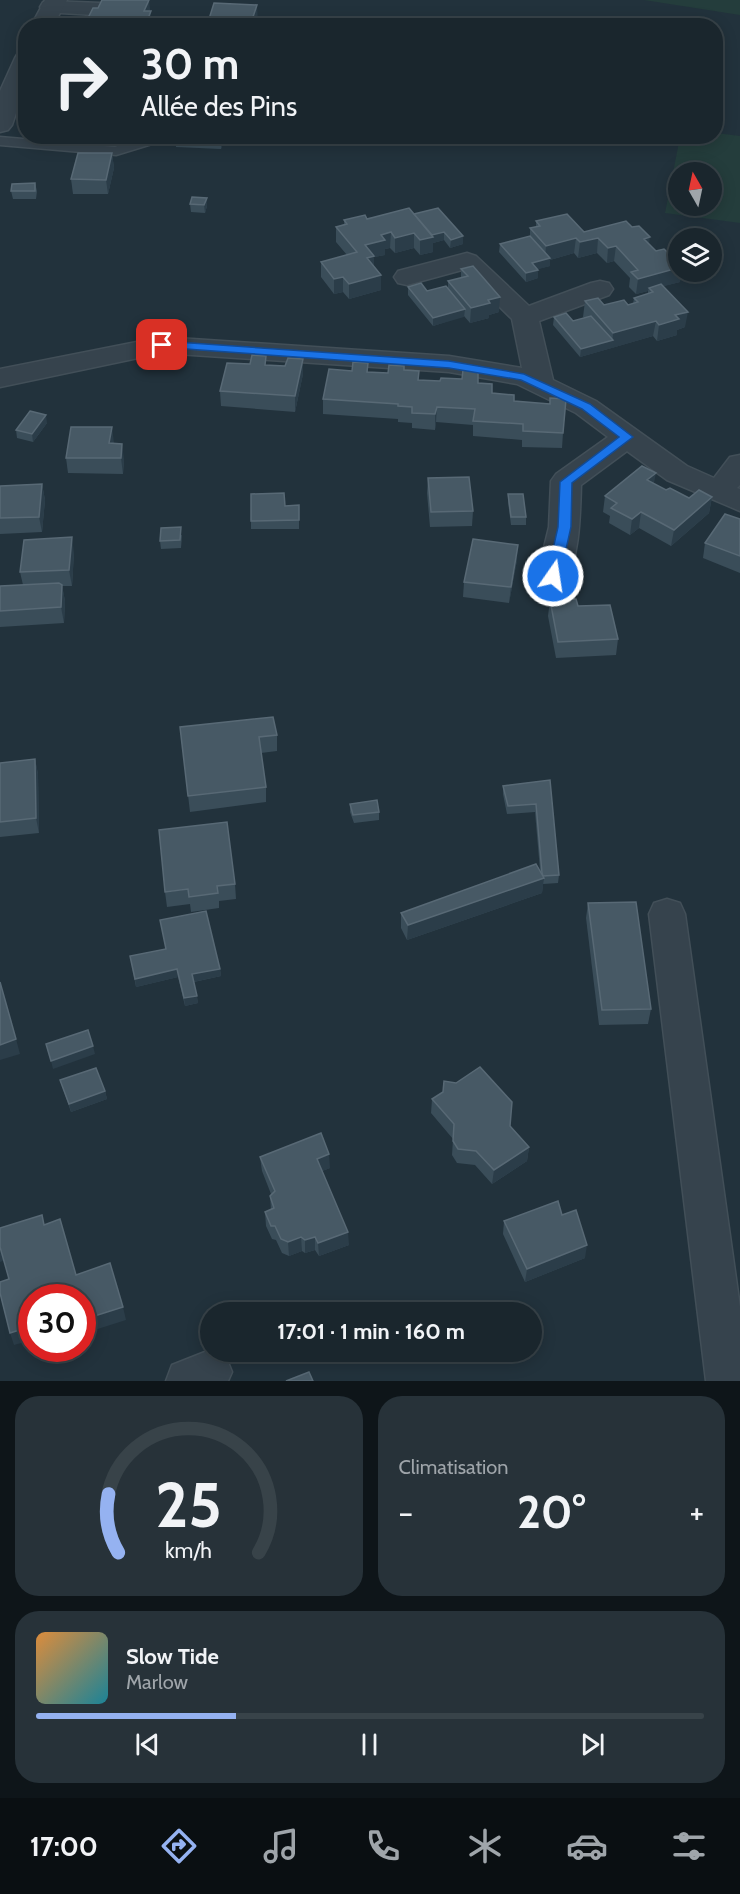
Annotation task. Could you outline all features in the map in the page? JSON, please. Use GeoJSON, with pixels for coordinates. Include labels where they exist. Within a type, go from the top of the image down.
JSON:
{"type":"FeatureCollection","features":[{"type":"Feature","properties":{"kind":"street"},"geometry":{"type":"LineString","coordinates":[[50,11],[124,10],[122,18]]}},
{"type":"Feature","properties":{"kind":"street"},"geometry":{"type":"LineString","coordinates":[[0,125],[18,72]]}},
{"type":"Feature","properties":{"kind":"street"},"geometry":{"type":"LineString","coordinates":[[407,277],[466,261],[525,317],[540,385]]}},
{"type":"Feature","properties":{"kind":"street"},"geometry":{"type":"LineString","coordinates":[[525,317],[600,289]]}},
{"type":"Feature","properties":{"kind":"street"},"geometry":{"type":"LineString","coordinates":[[0,378],[162,345],[449,364],[524,377],[586,407],[677,473],[729,496],[740,464]]}},
{"type":"Feature","properties":{"kind":"street"},"geometry":{"type":"LineString","coordinates":[[553,576],[564,527],[566,482],[627,437]]}},
{"type":"Feature","properties":{"kind":"street"},"geometry":{"type":"LineString","coordinates":[[667,914],[728,1381]]}},
{"type":"Feature","properties":{"kind":"lane"},"geometry":{"type":"LineString","coordinates":[[0,141],[18,143]]}},
{"type":"Feature","properties":{"kind":"lane"},"geometry":{"type":"LineString","coordinates":[[35,144],[116,151],[138,144]]}},
{"type":"Feature","properties":{"kind":"green space"},"geometry":{"type":"Polygon","coordinates":[[[644,0],[740,0],[740,15],[644,0]]]}},
{"type":"Feature","properties":{"kind":"green space"},"geometry":{"type":"Polygon","coordinates":[[[723,134],[740,136],[740,223],[688,216],[722,216],[722,162],[675,162],[679,144],[723,144],[723,134]]]}},
{"type":"Feature","properties":{"kind":"green space"},"geometry":{"type":"Polygon","coordinates":[[[668,198],[668,213],[665,213],[668,198]]]}},
{"type":"Feature","properties":{"kind":"building"},"geometry":{"type":"Polygon","coordinates":[[[102,0],[149,0],[144,11],[151,11],[148,18],[88,18],[93,8],[98,8],[102,0]]]}},
{"type":"Feature","properties":{"kind":"building"},"geometry":{"type":"Polygon","coordinates":[[[214,3],[257,5],[253,18],[209,18],[214,3]]]}},
{"type":"Feature","properties":{"kind":"building"},"geometry":{"type":"Polygon","coordinates":[[[78,153],[112,153],[106,180],[71,179],[78,153]]]}},
{"type":"Feature","properties":{"kind":"building"},"geometry":{"type":"Polygon","coordinates":[[[35,183],[35,191],[11,191],[12,184],[35,183]]]}},
{"type":"Feature","properties":{"kind":"building"},"geometry":{"type":"Polygon","coordinates":[[[192,197],[207,198],[204,205],[190,204],[192,197]]]}},
{"type":"Feature","properties":{"kind":"building"},"geometry":{"type":"Polygon","coordinates":[[[409,208],[433,237],[420,240],[414,233],[395,238],[391,232],[381,235],[385,240],[365,245],[374,256],[367,258],[381,275],[349,284],[343,277],[334,279],[321,262],[357,252],[336,227],[347,224],[344,220],[365,215],[367,219],[409,208]]]}},
{"type":"Feature","properties":{"kind":"building"},"geometry":{"type":"Polygon","coordinates":[[[438,208],[463,236],[451,240],[444,232],[432,235],[414,214],[438,208]]]}},
{"type":"Feature","properties":{"kind":"building"},"geometry":{"type":"Polygon","coordinates":[[[567,214],[584,232],[626,221],[632,227],[639,226],[650,237],[644,239],[656,251],[664,249],[668,253],[668,271],[638,279],[631,272],[638,270],[616,246],[608,248],[598,238],[580,242],[576,238],[546,246],[530,228],[540,226],[536,221],[567,214]]]}},
{"type":"Feature","properties":{"kind":"building"},"geometry":{"type":"Polygon","coordinates":[[[530,236],[550,258],[532,263],[538,270],[526,273],[500,244],[530,236]]]}},
{"type":"Feature","properties":{"kind":"building"},"geometry":{"type":"Polygon","coordinates":[[[473,266],[500,297],[488,300],[490,303],[471,308],[448,281],[468,276],[461,269],[473,266]]]}},
{"type":"Feature","properties":{"kind":"building"},"geometry":{"type":"Polygon","coordinates":[[[421,283],[427,291],[446,286],[465,309],[433,318],[408,287],[421,283]]]}},
{"type":"Feature","properties":{"kind":"building"},"geometry":{"type":"Polygon","coordinates":[[[661,284],[688,312],[675,315],[679,319],[659,325],[656,321],[613,333],[585,301],[598,298],[604,305],[624,300],[628,305],[638,302],[634,298],[653,292],[649,288],[661,284]]]}},
{"type":"Feature","properties":{"kind":"building"},"geometry":{"type":"Polygon","coordinates":[[[566,313],[573,321],[591,316],[613,340],[581,349],[554,317],[566,313]]]}},
{"type":"Feature","properties":{"kind":"building"},"geometry":{"type":"Polygon","coordinates":[[[252,355],[266,356],[265,365],[285,366],[288,358],[303,359],[295,396],[220,391],[227,363],[250,364],[252,355]]]}},
{"type":"Feature","properties":{"kind":"building"},"geometry":{"type":"Polygon","coordinates":[[[353,362],[368,363],[367,372],[388,373],[389,365],[404,366],[404,370],[419,371],[418,380],[462,379],[463,370],[478,371],[478,383],[492,384],[492,393],[514,395],[514,401],[550,404],[550,398],[566,399],[563,433],[523,431],[523,424],[473,421],[475,409],[437,407],[435,414],[412,413],[412,407],[398,406],[398,404],[323,399],[329,369],[352,371],[353,362]]]}},
{"type":"Feature","properties":{"kind":"building"},"geometry":{"type":"Polygon","coordinates":[[[30,411],[46,415],[32,434],[16,430],[30,411]]]}},
{"type":"Feature","properties":{"kind":"building"},"geometry":{"type":"Polygon","coordinates":[[[71,427],[112,427],[109,443],[122,444],[121,458],[66,458],[71,427]]]}},
{"type":"Feature","properties":{"kind":"building"},"geometry":{"type":"Polygon","coordinates":[[[642,466],[656,473],[647,480],[666,490],[670,488],[689,498],[699,490],[712,497],[674,530],[641,512],[632,519],[611,508],[617,503],[605,496],[642,466]]]}},
{"type":"Feature","properties":{"kind":"building"},"geometry":{"type":"Polygon","coordinates":[[[469,477],[473,511],[431,512],[428,478],[469,477]]]}},
{"type":"Feature","properties":{"kind":"building"},"geometry":{"type":"Polygon","coordinates":[[[42,484],[39,517],[0,518],[0,486],[42,484]]]}},
{"type":"Feature","properties":{"kind":"building"},"geometry":{"type":"Polygon","coordinates":[[[284,493],[285,506],[299,505],[299,520],[251,521],[251,494],[284,493]]]}},
{"type":"Feature","properties":{"kind":"building"},"geometry":{"type":"Polygon","coordinates":[[[508,494],[523,494],[526,517],[511,517],[508,494]]]}},
{"type":"Feature","properties":{"kind":"building"},"geometry":{"type":"Polygon","coordinates":[[[725,514],[740,519],[740,556],[705,543],[725,514]]]}},
{"type":"Feature","properties":{"kind":"building"},"geometry":{"type":"Polygon","coordinates":[[[181,527],[180,540],[160,541],[161,528],[181,527]]]}},
{"type":"Feature","properties":{"kind":"building"},"geometry":{"type":"Polygon","coordinates":[[[72,537],[69,570],[20,572],[24,540],[72,537]]]}},
{"type":"Feature","properties":{"kind":"building"},"geometry":{"type":"Polygon","coordinates":[[[473,539],[518,545],[511,587],[464,582],[473,539]]]}},
{"type":"Feature","properties":{"kind":"building"},"geometry":{"type":"Polygon","coordinates":[[[59,583],[62,585],[61,607],[0,611],[0,586],[59,583]]]}},
{"type":"Feature","properties":{"kind":"building"},"geometry":{"type":"Polygon","coordinates":[[[576,599],[578,606],[610,605],[618,639],[558,642],[550,600],[576,599]]]}},
{"type":"Feature","properties":{"kind":"building"},"geometry":{"type":"Polygon","coordinates":[[[273,717],[277,735],[259,737],[266,787],[188,796],[180,727],[273,717]]]}},
{"type":"Feature","properties":{"kind":"building"},"geometry":{"type":"Polygon","coordinates":[[[35,759],[36,818],[0,822],[0,763],[35,759]]]}},
{"type":"Feature","properties":{"kind":"building"},"geometry":{"type":"Polygon","coordinates":[[[550,780],[559,875],[543,876],[536,804],[508,806],[503,786],[550,780]]]}},
{"type":"Feature","properties":{"kind":"building"},"geometry":{"type":"Polygon","coordinates":[[[377,800],[379,812],[353,815],[350,804],[377,800]]]}},
{"type":"Feature","properties":{"kind":"building"},"geometry":{"type":"Polygon","coordinates":[[[227,822],[235,884],[217,886],[218,893],[189,897],[188,889],[165,892],[159,830],[227,822]]]}},
{"type":"Feature","properties":{"kind":"building"},"geometry":{"type":"Polygon","coordinates":[[[536,864],[544,878],[408,925],[401,913],[536,864]]]}},
{"type":"Feature","properties":{"kind":"building"},"geometry":{"type":"Polygon","coordinates":[[[636,902],[651,1009],[602,1010],[588,903],[636,902]]]}},
{"type":"Feature","properties":{"kind":"building"},"geometry":{"type":"Polygon","coordinates":[[[206,911],[220,969],[192,974],[197,996],[184,998],[177,969],[135,979],[130,956],[166,949],[160,920],[206,911]]]}},
{"type":"Feature","properties":{"kind":"building"},"geometry":{"type":"Polygon","coordinates":[[[0,982],[16,1039],[0,1045],[0,982]]]}},
{"type":"Feature","properties":{"kind":"building"},"geometry":{"type":"Polygon","coordinates":[[[88,1030],[93,1046],[51,1061],[46,1044],[88,1030]]]}},
{"type":"Feature","properties":{"kind":"building"},"geometry":{"type":"Polygon","coordinates":[[[480,1067],[512,1102],[510,1126],[529,1147],[494,1170],[476,1151],[458,1149],[453,1141],[454,1124],[432,1099],[443,1092],[444,1081],[456,1083],[480,1067]]]}},
{"type":"Feature","properties":{"kind":"building"},"geometry":{"type":"Polygon","coordinates":[[[96,1068],[105,1091],[69,1104],[60,1080],[96,1068]]]}},
{"type":"Feature","properties":{"kind":"building"},"geometry":{"type":"Polygon","coordinates":[[[321,1133],[329,1154],[317,1159],[348,1232],[318,1243],[315,1237],[305,1240],[301,1237],[288,1242],[281,1239],[275,1226],[271,1226],[265,1212],[274,1208],[270,1196],[275,1191],[260,1157],[321,1133]]]}},
{"type":"Feature","properties":{"kind":"building"},"geometry":{"type":"Polygon","coordinates":[[[558,1201],[562,1215],[576,1210],[587,1245],[527,1269],[504,1221],[558,1201]]]}},
{"type":"Feature","properties":{"kind":"building"},"geometry":{"type":"Polygon","coordinates":[[[42,1215],[44,1225],[60,1219],[76,1275],[110,1263],[123,1307],[96,1316],[96,1284],[18,1284],[18,1330],[10,1333],[0,1293],[0,1282],[9,1279],[0,1247],[0,1228],[42,1215]]]}},
{"type":"Feature","properties":{"kind":"building"},"geometry":{"type":"Polygon","coordinates":[[[309,1372],[313,1381],[286,1381],[309,1372]]]}},
{"type":"Feature","properties":{"kind":"route"},"geometry":{"type":"LineString","coordinates":[[162,345],[449,364],[524,377],[586,407],[627,437],[566,482],[564,527],[553,576]]}}]}
